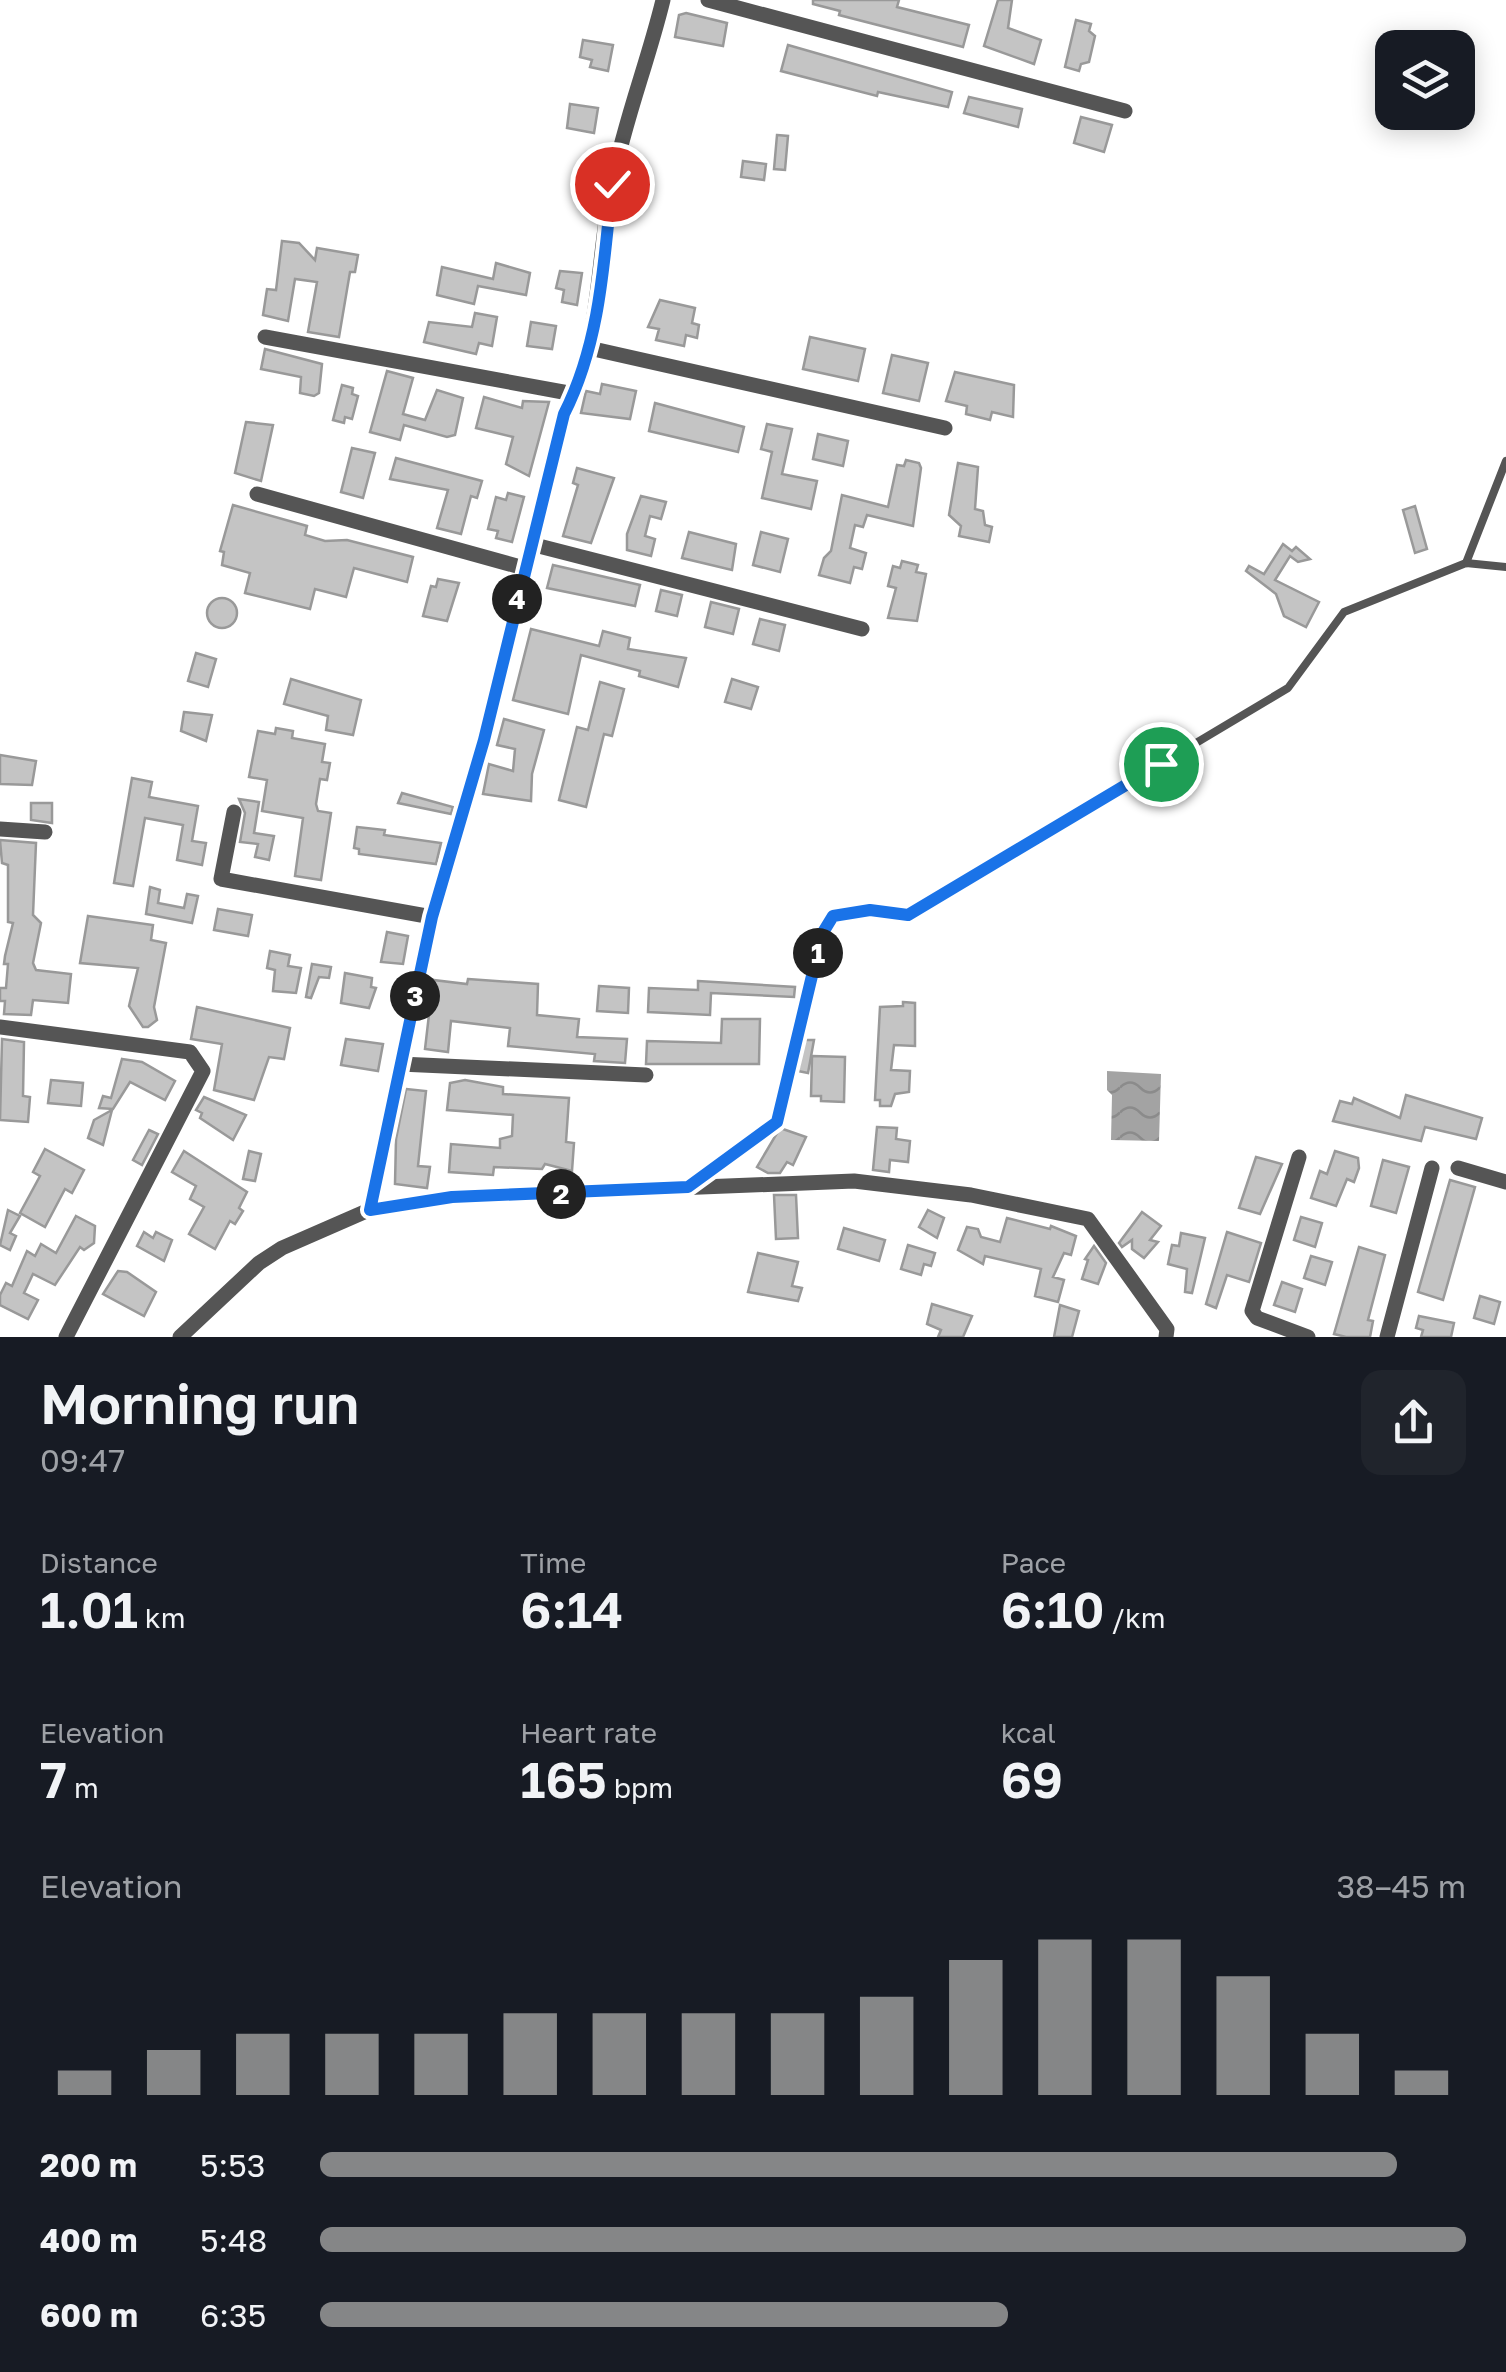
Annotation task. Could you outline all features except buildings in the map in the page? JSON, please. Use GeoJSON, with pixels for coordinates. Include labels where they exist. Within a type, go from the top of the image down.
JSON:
{"type":"FeatureCollection","features":[{"type":"Feature","properties":{"kind":"street"},"geometry":{"type":"LineString","coordinates":[[370,1210],[432,917],[484,740],[564,414],[589,348],[612,184],[664,0]]}},
{"type":"Feature","properties":{"kind":"street"},"geometry":{"type":"LineString","coordinates":[[708,0],[1125,111]]}},
{"type":"Feature","properties":{"kind":"street"},"geometry":{"type":"LineString","coordinates":[[265,337],[574,394]]}},
{"type":"Feature","properties":{"kind":"street"},"geometry":{"type":"LineString","coordinates":[[589,348],[945,428]]}},
{"type":"Feature","properties":{"kind":"street"},"geometry":{"type":"LineString","coordinates":[[257,494],[524,568]]}},
{"type":"Feature","properties":{"kind":"street"},"geometry":{"type":"LineString","coordinates":[[531,544],[862,629]]}},
{"type":"Feature","properties":{"kind":"street"},"geometry":{"type":"LineString","coordinates":[[234,812],[221,879],[432,917]]}},
{"type":"Feature","properties":{"kind":"street"},"geometry":{"type":"LineString","coordinates":[[0,829],[46,832]]}},
{"type":"Feature","properties":{"kind":"street"},"geometry":{"type":"LineString","coordinates":[[0,1026],[190,1052],[203,1071],[66,1337]]}},
{"type":"Feature","properties":{"kind":"street"},"geometry":{"type":"LineString","coordinates":[[400,1064],[646,1075]]}},
{"type":"Feature","properties":{"kind":"street"},"geometry":{"type":"LineString","coordinates":[[1299,1156],[1252,1311],[1257,1318],[1308,1337]]}},
{"type":"Feature","properties":{"kind":"street"},"geometry":{"type":"LineString","coordinates":[[1387,1337],[1432,1168]]}},
{"type":"Feature","properties":{"kind":"street"},"geometry":{"type":"LineString","coordinates":[[1458,1168],[1506,1182]]}},
{"type":"Feature","properties":{"kind":"street"},"geometry":{"type":"LineString","coordinates":[[180,1337],[282,1248],[370,1210],[452,1197],[854,1181],[970,1195],[1088,1219],[1166,1330],[1166,1337]]}},
{"type":"Feature","properties":{"kind":"lane"},"geometry":{"type":"LineString","coordinates":[[1466,563],[1506,461]]}},
{"type":"Feature","properties":{"kind":"lane"},"geometry":{"type":"LineString","coordinates":[[688,1187],[777,1122],[822,934],[833,916],[870,910],[908,915],[1288,688],[1344,612],[1466,563],[1506,567]]}},
{"type":"Feature","properties":{"kind":"water"},"geometry":{"type":"Polygon","coordinates":[[[1107,1071],[1161,1074],[1159,1141],[1111,1140],[1112,1095],[1107,1090],[1107,1071]]]}},
{"type":"Feature","properties":{"kind":"route"},"geometry":{"type":"LineString","coordinates":[[612,184],[600,292],[584,374],[564,414],[484,740],[432,917],[370,1210],[452,1197],[688,1187],[777,1122],[822,934],[833,916],[870,910],[908,915],[1161,764]]}}]}
